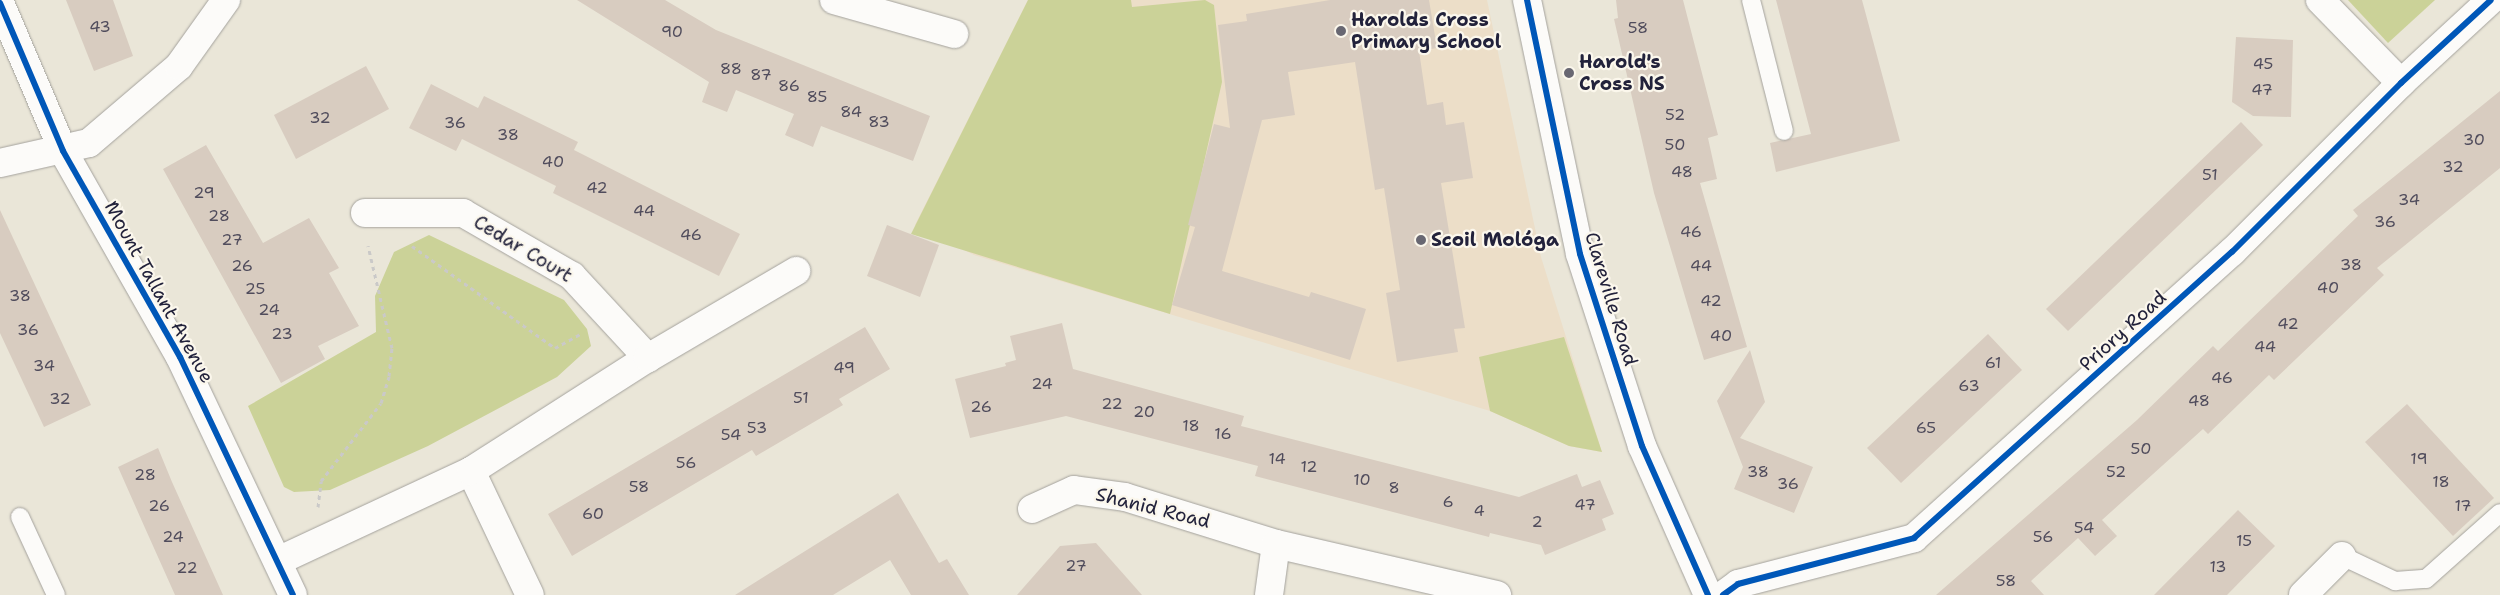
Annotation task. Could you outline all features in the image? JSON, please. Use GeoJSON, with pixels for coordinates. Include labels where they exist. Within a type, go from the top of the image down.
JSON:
{"type":"FeatureCollection","features":[{"type":"Feature","properties":{"kind":"street"},"geometry":{"type":"LineString","coordinates":[[0,163],[63,151],[89,143],[179,66],[226,0]]}},
{"type":"Feature","properties":{"kind":"street"},"geometry":{"type":"LineString","coordinates":[[834,0],[954,34]]}},
{"type":"Feature","properties":{"kind":"street","name":"Clareville Road"},"geometry":{"type":"LineString","coordinates":[[1527,0],[1580,254],[1642,446],[1708,595]]}},
{"type":"Feature","properties":{"kind":"street"},"geometry":{"type":"LineString","coordinates":[[2320,0],[2401,83]]}},
{"type":"Feature","properties":{"kind":"street","name":"Priory Road"},"geometry":{"type":"LineString","coordinates":[[1722,595],[1738,584],[1914,538],[2232,252],[2401,83],[2491,0]]}},
{"type":"Feature","properties":{"kind":"street","name":"Mount Tallant Avenue"},"geometry":{"type":"LineString","coordinates":[[0,3],[63,151],[180,357],[280,560],[293,595]]}},
{"type":"Feature","properties":{"kind":"street","name":"Cedar Court"},"geometry":{"type":"LineString","coordinates":[[365,213],[463,213],[572,276],[648,358]]}},
{"type":"Feature","properties":{"kind":"street"},"geometry":{"type":"LineString","coordinates":[[280,560],[471,472],[648,358],[796,271]]}},
{"type":"Feature","properties":{"kind":"street"},"geometry":{"type":"LineString","coordinates":[[471,472],[530,595]]}},
{"type":"Feature","properties":{"kind":"street","name":"Shanid Road"},"geometry":{"type":"LineString","coordinates":[[1032,509],[1074,490],[1125,497],[1276,544],[1497,595]]}},
{"type":"Feature","properties":{"kind":"street"},"geometry":{"type":"LineString","coordinates":[[1269,595],[1276,544]]}},
{"type":"Feature","properties":{"kind":"street"},"geometry":{"type":"LineString","coordinates":[[2303,595],[2342,556]]}},
{"type":"Feature","properties":{"kind":"lane"},"geometry":{"type":"LineString","coordinates":[[1750,0],[1784,131]]}},
{"type":"Feature","properties":{"kind":"lane"},"geometry":{"type":"LineString","coordinates":[[2342,556],[2395,581],[2426,579],[2500,513]]}},
{"type":"Feature","properties":{"kind":"lane"},"geometry":{"type":"LineString","coordinates":[[20,517],[56,595]]}},
{"type":"Feature","properties":{"kind":"path"},"geometry":{"type":"LineString","coordinates":[[314,543],[322,481],[381,403],[389,376],[392,348],[369,265],[365,213]]}},
{"type":"Feature","properties":{"kind":"path"},"geometry":{"type":"LineString","coordinates":[[405,241],[555,348],[612,318]]}},
{"type":"Feature","properties":{"kind":"shaded area"},"geometry":{"type":"Polygon","coordinates":[[[1028,0],[1487,0],[1541,257],[1602,452],[1569,446],[1490,411],[974,255],[915,225],[1028,0]]]}},
{"type":"Feature","properties":{"kind":"green space"},"geometry":{"type":"Polygon","coordinates":[[[1028,0],[1131,0],[1132,7],[1205,0],[1214,5],[1222,82],[1170,314],[911,234],[1028,0]]]}},
{"type":"Feature","properties":{"kind":"green space"},"geometry":{"type":"Polygon","coordinates":[[[2348,0],[2435,0],[2388,43],[2348,0]]]}},
{"type":"Feature","properties":{"kind":"green space"},"geometry":{"type":"Polygon","coordinates":[[[429,235],[564,300],[587,329],[591,346],[557,377],[428,446],[330,490],[294,492],[284,487],[248,406],[376,332],[375,296],[394,252],[429,235]]]}},
{"type":"Feature","properties":{"kind":"green space"},"geometry":{"type":"Polygon","coordinates":[[[1564,337],[1602,452],[1569,446],[1490,411],[1479,357],[1564,337]]]}},
{"type":"Feature","properties":{"kind":"building"},"geometry":{"type":"Polygon","coordinates":[[[66,0],[113,0],[133,56],[94,71],[66,0]]]}},
{"type":"Feature","properties":{"kind":"building"},"geometry":{"type":"Polygon","coordinates":[[[577,0],[665,0],[716,30],[930,116],[913,161],[821,126],[813,147],[785,135],[794,114],[736,90],[727,112],[702,102],[709,82],[577,0]]]}},
{"type":"Feature","properties":{"kind":"building"},"geometry":{"type":"Polygon","coordinates":[[[1330,0],[1429,0],[1437,48],[1419,51],[1427,105],[1443,102],[1446,125],[1464,122],[1473,178],[1441,183],[1465,328],[1454,329],[1458,352],[1397,362],[1386,293],[1400,290],[1384,188],[1375,190],[1355,62],[1288,72],[1295,115],[1262,120],[1222,271],[1309,297],[1311,292],[1366,309],[1350,360],[1172,305],[1195,227],[1188,225],[1214,124],[1230,128],[1218,25],[1247,21],[1246,14],[1330,0]]]}},
{"type":"Feature","properties":{"kind":"building"},"geometry":{"type":"Polygon","coordinates":[[[1616,0],[1683,0],[1718,135],[1708,138],[1717,179],[1700,183],[1747,347],[1704,360],[1654,193],[1614,19],[1618,18],[1616,0]]]}},
{"type":"Feature","properties":{"kind":"building"},"geometry":{"type":"Polygon","coordinates":[[[1776,0],[1862,0],[1900,141],[1776,172],[1770,143],[1811,134],[1776,0]]]}},
{"type":"Feature","properties":{"kind":"building"},"geometry":{"type":"Polygon","coordinates":[[[2236,37],[2293,40],[2291,117],[2253,116],[2232,102],[2236,37]]]}},
{"type":"Feature","properties":{"kind":"building"},"geometry":{"type":"Polygon","coordinates":[[[366,66],[389,109],[296,159],[274,115],[366,66]]]}},
{"type":"Feature","properties":{"kind":"building"},"geometry":{"type":"Polygon","coordinates":[[[431,84],[478,108],[484,96],[578,142],[574,150],[740,234],[719,276],[553,193],[556,186],[462,139],[456,151],[409,128],[431,84]]]}},
{"type":"Feature","properties":{"kind":"building"},"geometry":{"type":"Polygon","coordinates":[[[2500,91],[2500,168],[2377,268],[2384,275],[2274,380],[2269,375],[2208,434],[2203,429],[2102,520],[2117,536],[2095,556],[2078,538],[2031,581],[2044,595],[1936,595],[2137,420],[2213,346],[2218,351],[2358,216],[2353,210],[2500,91]]]}},
{"type":"Feature","properties":{"kind":"building"},"geometry":{"type":"Polygon","coordinates":[[[2241,122],[2263,145],[2068,331],[2046,309],[2241,122]]]}},
{"type":"Feature","properties":{"kind":"building"},"geometry":{"type":"Polygon","coordinates":[[[206,145],[263,243],[309,218],[339,268],[329,273],[359,326],[318,346],[325,359],[281,383],[163,169],[206,145]]]}},
{"type":"Feature","properties":{"kind":"building"},"geometry":{"type":"Polygon","coordinates":[[[0,210],[91,405],[44,427],[0,333],[0,210]]]}},
{"type":"Feature","properties":{"kind":"building"},"geometry":{"type":"Polygon","coordinates":[[[887,225],[939,245],[920,297],[867,276],[887,225]]]}},
{"type":"Feature","properties":{"kind":"building"},"geometry":{"type":"Polygon","coordinates":[[[1062,323],[1073,369],[1244,416],[1241,426],[1519,497],[1577,474],[1582,487],[1600,480],[1614,514],[1602,519],[1606,530],[1545,555],[1541,545],[1490,533],[1489,537],[1255,476],[1258,466],[1066,416],[970,438],[955,379],[1006,366],[1005,363],[1016,360],[1010,336],[1062,323]]]}},
{"type":"Feature","properties":{"kind":"building"},"geometry":{"type":"Polygon","coordinates":[[[865,327],[890,369],[839,399],[843,405],[756,456],[752,450],[572,556],[548,514],[865,327]]]}},
{"type":"Feature","properties":{"kind":"building"},"geometry":{"type":"Polygon","coordinates":[[[1988,334],[2022,370],[1901,483],[1867,448],[1988,334]]]}},
{"type":"Feature","properties":{"kind":"building"},"geometry":{"type":"Polygon","coordinates":[[[1750,350],[1765,402],[1740,438],[1813,467],[1794,513],[1734,489],[1743,467],[1717,401],[1750,350]]]}},
{"type":"Feature","properties":{"kind":"building"},"geometry":{"type":"Polygon","coordinates":[[[2407,404],[2494,498],[2453,536],[2365,442],[2407,404]]]}},
{"type":"Feature","properties":{"kind":"building"},"geometry":{"type":"Polygon","coordinates":[[[158,448],[223,595],[175,595],[118,467],[158,448]]]}},
{"type":"Feature","properties":{"kind":"building"},"geometry":{"type":"Polygon","coordinates":[[[898,493],[939,563],[947,559],[969,595],[911,595],[890,560],[833,595],[735,595],[898,493]]]}},
{"type":"Feature","properties":{"kind":"building"},"geometry":{"type":"Polygon","coordinates":[[[2238,510],[2275,546],[2227,595],[2154,595],[2238,510]]]}},
{"type":"Feature","properties":{"kind":"building"},"geometry":{"type":"Polygon","coordinates":[[[1096,543],[1142,595],[1017,595],[1060,546],[1096,543]]]}},
{"type":"Feature","properties":{"kind":"cycle path"},"geometry":{"type":"LineString","coordinates":[[1527,0],[1580,254],[1642,446],[1708,595]]}},
{"type":"Feature","properties":{"kind":"cycle path"},"geometry":{"type":"LineString","coordinates":[[1723,595],[1738,584],[1914,538],[2232,252],[2401,83],[2491,0]]}},
{"type":"Feature","properties":{"kind":"cycle path"},"geometry":{"type":"LineString","coordinates":[[0,3],[63,151],[180,357],[293,595]]}},
{"type":"Feature","properties":{"kind":"place","name":"Harolds Cross Primary School"},"geometry":{"type":"Point","coordinates":[1341,31]}},
{"type":"Feature","properties":{"kind":"place","name":"Harold's Cross NS"},"geometry":{"type":"Point","coordinates":[1569,73]}},
{"type":"Feature","properties":{"kind":"place","name":"Scoil Mológa"},"geometry":{"type":"Point","coordinates":[1421,240]}}]}
